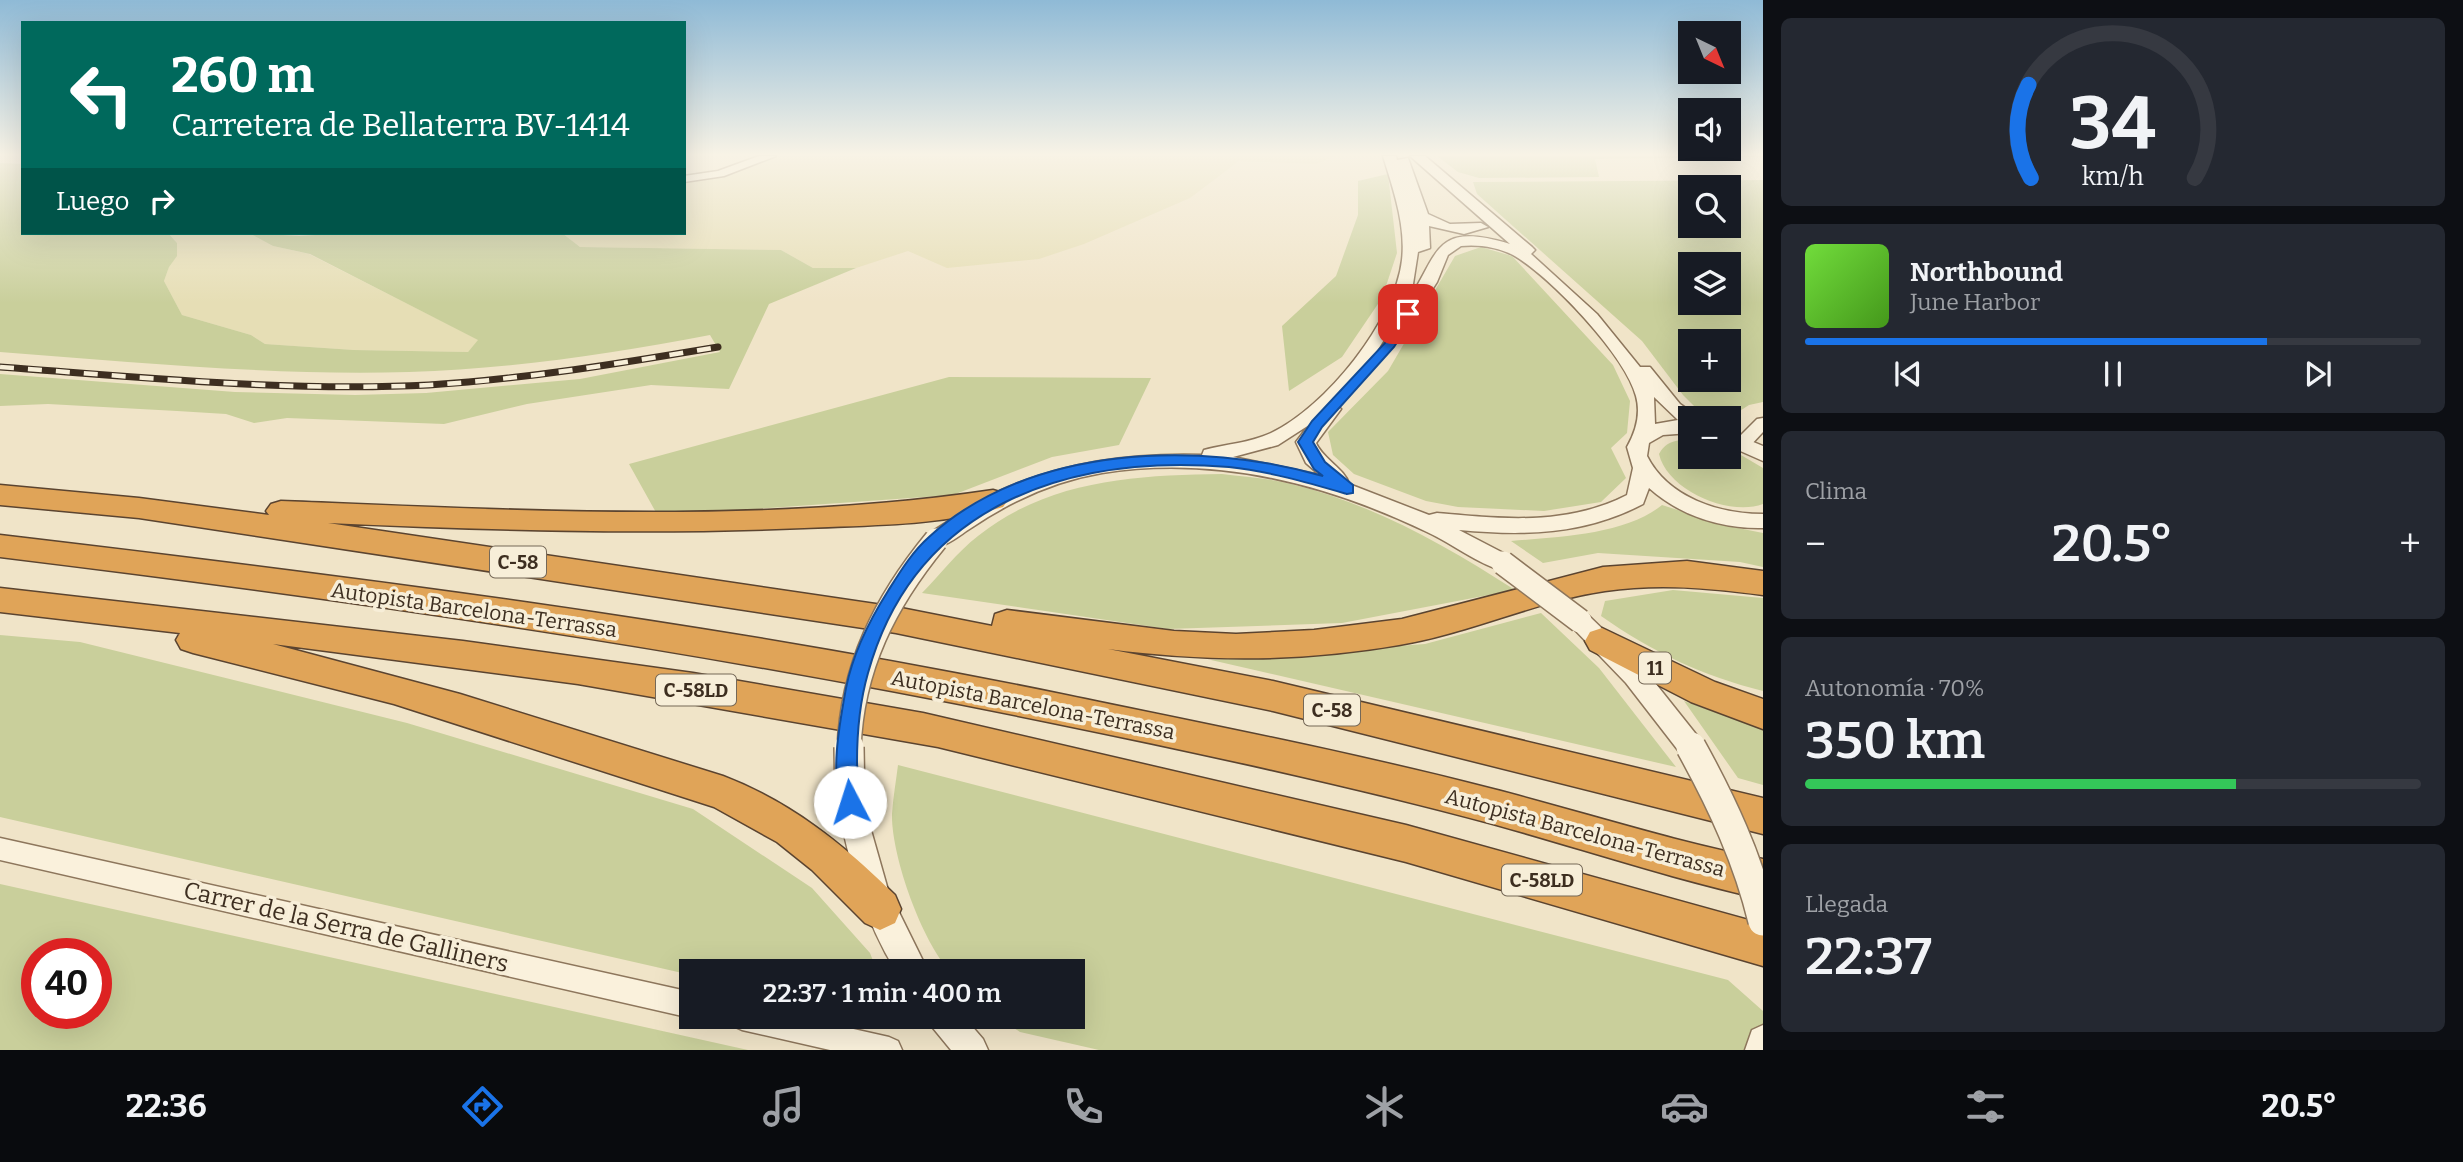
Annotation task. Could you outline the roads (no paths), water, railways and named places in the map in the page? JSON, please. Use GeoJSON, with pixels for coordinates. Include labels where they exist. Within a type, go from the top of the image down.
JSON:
{"type":"FeatureCollection","features":[{"type":"Feature","properties":{"kind":"highway","name":"C-58"},"geometry":{"type":"LineString","coordinates":[[0,495],[139,508],[897,620],[1273,696],[1763,816]]}},
{"type":"Feature","properties":{"kind":"highway"},"geometry":{"type":"LineString","coordinates":[[139,508],[298,511],[538,522],[719,522],[915,512],[993,500]]}},
{"type":"Feature","properties":{"kind":"highway","name":"Autopista Barcelona-Terrassa"},"geometry":{"type":"LineString","coordinates":[[0,546],[208,571],[736,647],[1054,708],[1263,753],[1491,806],[1705,867],[1763,879]]}},
{"type":"Feature","properties":{"kind":"highway"},"geometry":{"type":"LineString","coordinates":[[897,620],[979,618],[1067,632],[1236,647],[1314,643],[1402,632],[1567,587],[1640,575],[1687,573],[1763,583]]}},
{"type":"Feature","properties":{"kind":"highway","name":"C-58LD"},"geometry":{"type":"LineString","coordinates":[[0,600],[415,648],[810,707],[929,729],[1320,820],[1650,910],[1763,945]]}},
{"type":"Feature","properties":{"kind":"highway"},"geometry":{"type":"LineString","coordinates":[[65,607],[126,627],[256,652],[351,675],[723,793],[755,807],[803,835],[880,909]]}},
{"type":"Feature","properties":{"kind":"highway","name":"11"},"geometry":{"type":"LineString","coordinates":[[1591,631],[1703,692],[1763,715]]}},
{"type":"Feature","properties":{"kind":"street"},"geometry":{"type":"LineString","coordinates":[[1196,459],[1286,433],[1341,382],[1380,339],[1399,306],[1410,262],[1408,224],[1403,205]]}},
{"type":"Feature","properties":{"kind":"street"},"geometry":{"type":"LineString","coordinates":[[1410,205],[1429,221],[1471,230],[1480,228],[1485,219],[1481,210]]}},
{"type":"Feature","properties":{"kind":"street"},"geometry":{"type":"LineString","coordinates":[[1408,314],[1429,221],[1422,205]]}},
{"type":"Feature","properties":{"kind":"street"},"geometry":{"type":"LineString","coordinates":[[1475,205],[1519,251],[1608,335],[1635,372],[1646,403],[1645,433]]}},
{"type":"Feature","properties":{"kind":"street"},"geometry":{"type":"LineString","coordinates":[[1347,489],[1320,466],[1306,442],[1317,424],[1390,345],[1427,284],[1443,250],[1454,244],[1472,241],[1519,251],[1616,334],[1678,412]]}},
{"type":"Feature","properties":{"kind":"street"},"geometry":{"type":"LineString","coordinates":[[1741,437],[1763,423]]}},
{"type":"Feature","properties":{"kind":"street"},"geometry":{"type":"LineString","coordinates":[[1678,427],[1664,427],[1645,433],[1637,441],[1636,454],[1643,469],[1673,495],[1701,509],[1728,518],[1763,521]]}},
{"type":"Feature","properties":{"kind":"street"},"geometry":{"type":"LineString","coordinates":[[1741,443],[1763,454]]}},
{"type":"Feature","properties":{"kind":"street"},"geometry":{"type":"LineString","coordinates":[[906,959],[880,909],[861,853],[850,802],[847,765],[849,725],[858,674],[877,623],[912,567],[936,540],[993,500],[1036,481],[1089,467],[1130,460],[1196,459],[1268,468],[1347,489],[1421,518],[1503,563],[1591,631],[1642,684],[1690,746],[1719,796],[1742,846],[1763,921]]}},
{"type":"Feature","properties":{"kind":"street"},"geometry":{"type":"LineString","coordinates":[[1421,518],[1502,527],[1571,524],[1616,511],[1636,499],[1643,469]]}},
{"type":"Feature","properties":{"kind":"street","name":"Carrer de la Serra de Galliners"},"geometry":{"type":"LineString","coordinates":[[0,849],[679,1002]]}},
{"type":"Feature","properties":{"kind":"street"},"geometry":{"type":"LineString","coordinates":[[795,1029],[889,1050]]}},
{"type":"Feature","properties":{"kind":"street"},"geometry":{"type":"LineString","coordinates":[[954,1029],[972,1050]]}},
{"type":"Feature","properties":{"kind":"street"},"geometry":{"type":"LineString","coordinates":[[1761,1050],[1763,1041]]}},
{"type":"Feature","properties":{"kind":"railway"},"geometry":{"type":"LineString","coordinates":[[0,367],[268,385],[375,387],[538,375],[718,347]]}}]}
